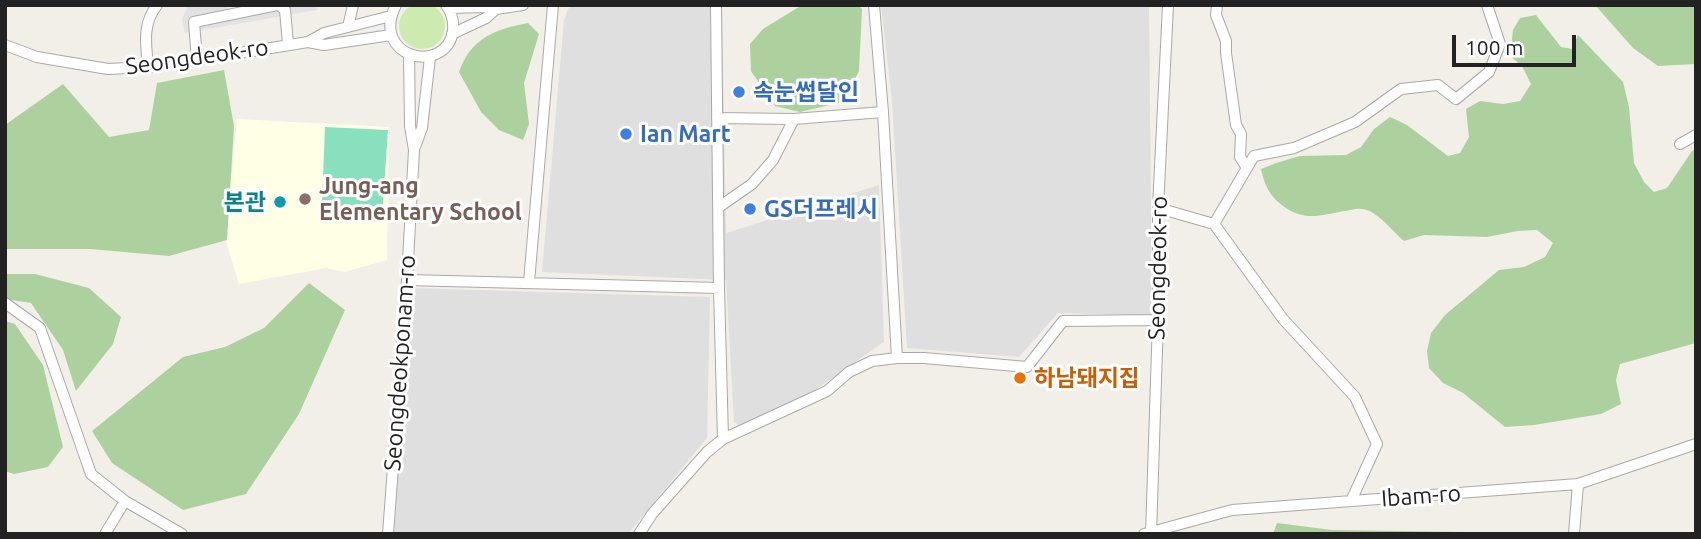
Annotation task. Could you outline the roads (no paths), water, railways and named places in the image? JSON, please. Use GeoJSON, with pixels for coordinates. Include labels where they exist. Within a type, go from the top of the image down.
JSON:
{"type":"FeatureCollection","features":[{"type":"Feature","properties":{"kind":"street"},"geometry":{"type":"LineString","coordinates":[[148,67],[148,17],[157,5]]}},
{"type":"Feature","properties":{"kind":"street"},"geometry":{"type":"LineString","coordinates":[[197,60],[194,22],[278,5],[285,10],[288,44]]}},
{"type":"Feature","properties":{"kind":"street"},"geometry":{"type":"LineString","coordinates":[[348,27],[353,5]]}},
{"type":"Feature","properties":{"kind":"street"},"geometry":{"type":"LineString","coordinates":[[396,5],[389,26],[391,35],[398,47],[419,57],[430,57],[448,44],[453,21],[447,7],[496,9],[523,5]]}},
{"type":"Feature","properties":{"kind":"street"},"geometry":{"type":"LineString","coordinates":[[529,282],[554,5]]}},
{"type":"Feature","properties":{"kind":"street"},"geometry":{"type":"LineString","coordinates":[[716,5],[723,439]]}},
{"type":"Feature","properties":{"kind":"street"},"geometry":{"type":"LineString","coordinates":[[874,5],[897,358]]}},
{"type":"Feature","properties":{"kind":"street","name":"Seongdeok-ro"},"geometry":{"type":"LineString","coordinates":[[1149,533],[1158,320],[1158,208],[1168,5]]}},
{"type":"Feature","properties":{"kind":"street"},"geometry":{"type":"LineString","coordinates":[[1217,5],[1216,15],[1226,41],[1236,125],[1241,134],[1240,157],[1247,168]]}},
{"type":"Feature","properties":{"kind":"street"},"geometry":{"type":"LineString","coordinates":[[1214,224],[1254,156],[1294,148],[1355,122],[1401,89],[1438,85],[1456,99],[1489,72],[1500,44],[1487,5]]}},
{"type":"Feature","properties":{"kind":"street"},"geometry":{"type":"LineString","coordinates":[[452,34],[486,18],[496,9]]}},
{"type":"Feature","properties":{"kind":"street"},"geometry":{"type":"LineString","coordinates":[[308,42],[324,33],[391,16]]}},
{"type":"Feature","properties":{"kind":"street"},"geometry":{"type":"LineString","coordinates":[[308,42],[324,45],[391,35]]}},
{"type":"Feature","properties":{"kind":"street","name":"Seongdeok-ro"},"geometry":{"type":"LineString","coordinates":[[5,45],[37,57],[108,69],[148,67],[308,42]]}},
{"type":"Feature","properties":{"kind":"street"},"geometry":{"type":"LineString","coordinates":[[410,55],[410,126],[414,150]]}},
{"type":"Feature","properties":{"kind":"street"},"geometry":{"type":"LineString","coordinates":[[414,150],[422,128],[430,57]]}},
{"type":"Feature","properties":{"kind":"street"},"geometry":{"type":"LineString","coordinates":[[717,118],[794,119],[883,112]]}},
{"type":"Feature","properties":{"kind":"street"},"geometry":{"type":"LineString","coordinates":[[719,207],[752,184],[773,160],[794,119]]}},
{"type":"Feature","properties":{"kind":"street"},"geometry":{"type":"LineString","coordinates":[[1680,144],[1696,135]]}},
{"type":"Feature","properties":{"kind":"street","name":"Seongdeokponam-ro"},"geometry":{"type":"LineString","coordinates":[[388,534],[414,150]]}},
{"type":"Feature","properties":{"kind":"street"},"geometry":{"type":"LineString","coordinates":[[1158,208],[1214,224],[1283,319],[1355,397],[1377,444],[1351,501]]}},
{"type":"Feature","properties":{"kind":"street"},"geometry":{"type":"LineString","coordinates":[[407,280],[719,288]]}},
{"type":"Feature","properties":{"kind":"street"},"geometry":{"type":"LineString","coordinates":[[5,303],[40,328],[91,474],[125,501],[183,534]]}},
{"type":"Feature","properties":{"kind":"street"},"geometry":{"type":"LineString","coordinates":[[639,534],[670,493],[707,452],[723,439],[827,391],[849,372],[873,361],[924,358],[1027,367],[1063,321],[1158,320]]}},
{"type":"Feature","properties":{"kind":"street","name":"Ibam-ro"},"geometry":{"type":"LineString","coordinates":[[1149,533],[1232,510],[1578,484],[1696,444]]}},
{"type":"Feature","properties":{"kind":"street"},"geometry":{"type":"LineString","coordinates":[[1574,534],[1578,484]]}},
{"type":"Feature","properties":{"kind":"street"},"geometry":{"type":"LineString","coordinates":[[105,534],[125,501]]}},
{"type":"Feature","properties":{"kind":"place","name":"속눈썹달인"},"geometry":{"type":"Point","coordinates":[739,92]}},
{"type":"Feature","properties":{"kind":"place","name":"Ian Mart"},"geometry":{"type":"Point","coordinates":[626,134]}},
{"type":"Feature","properties":{"kind":"place","name":"Jung-ang Elementary School"},"geometry":{"type":"Point","coordinates":[305,199]}},
{"type":"Feature","properties":{"kind":"place","name":"본관"},"geometry":{"type":"Point","coordinates":[280,202]}},
{"type":"Feature","properties":{"kind":"place","name":"GS더프레시"},"geometry":{"type":"Point","coordinates":[750,209]}},
{"type":"Feature","properties":{"kind":"place","name":"하남돼지집"},"geometry":{"type":"Point","coordinates":[1020,378]}}]}
